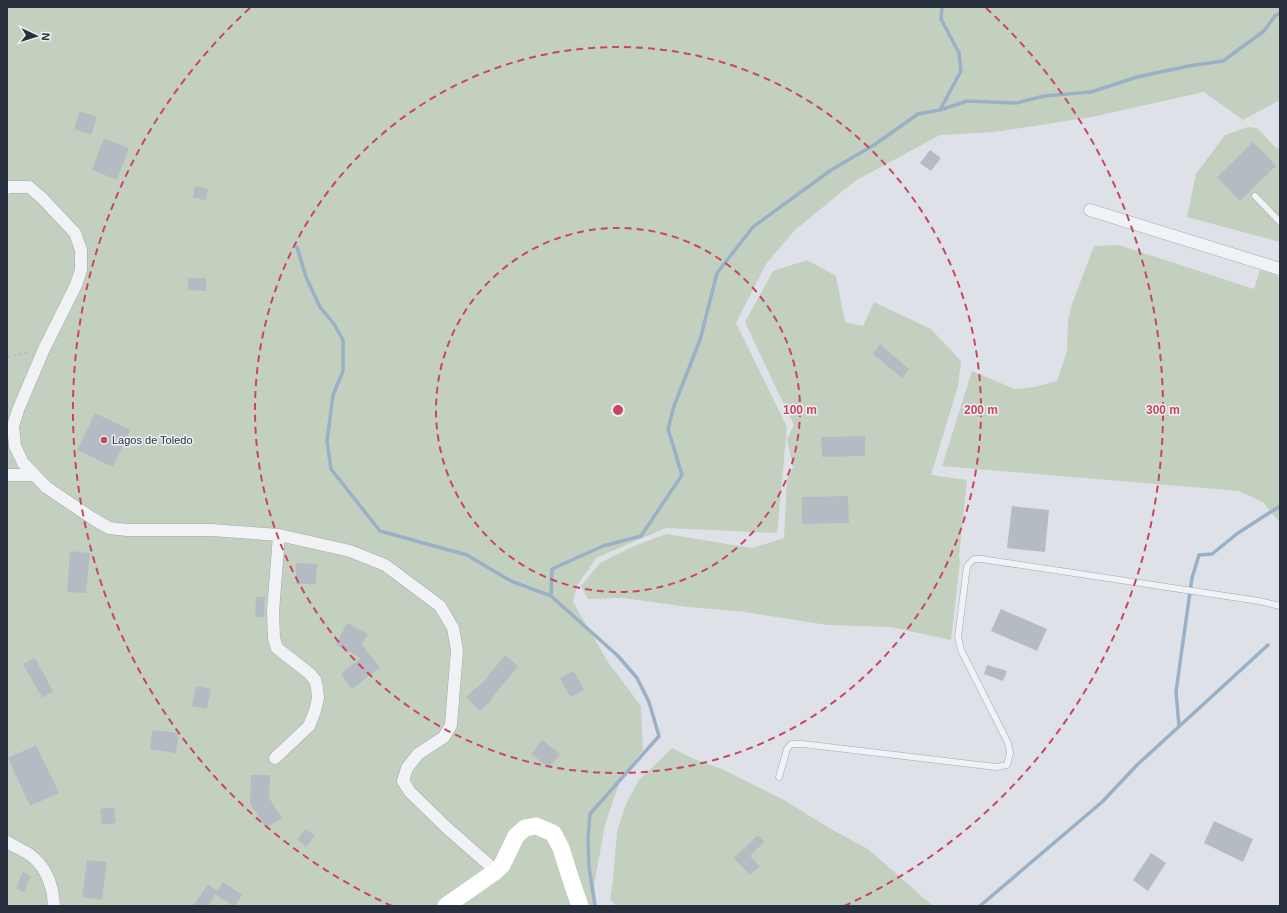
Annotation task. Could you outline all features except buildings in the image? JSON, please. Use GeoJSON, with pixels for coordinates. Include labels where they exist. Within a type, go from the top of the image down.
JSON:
{"type":"FeatureCollection","features":[{"type":"Feature","properties":{"kind":"street"},"geometry":{"type":"LineString","coordinates":[[7,188],[29,187],[41,196],[75,233],[81,250],[81,270],[76,285],[44,350],[18,410],[13,426],[16,446],[23,463],[46,486],[109,528],[127,530],[212,530],[279,535],[350,551],[385,565],[440,606],[453,628],[456,650],[451,726],[444,737],[418,754],[407,768],[403,781],[410,792],[496,871]]}},
{"type":"Feature","properties":{"kind":"street"},"geometry":{"type":"LineString","coordinates":[[1090,210],[1280,269]]}},
{"type":"Feature","properties":{"kind":"street"},"geometry":{"type":"LineString","coordinates":[[7,475],[35,475]]}},
{"type":"Feature","properties":{"kind":"street"},"geometry":{"type":"LineString","coordinates":[[275,758],[309,726],[318,698],[318,687],[315,680],[309,673],[277,648],[274,638],[273,612],[279,535]]}},
{"type":"Feature","properties":{"kind":"street"},"geometry":{"type":"LineString","coordinates":[[446,906],[496,871],[502,865],[516,836],[525,828],[536,826],[553,833],[561,848],[580,906]]}},
{"type":"Feature","properties":{"kind":"street"},"geometry":{"type":"LineString","coordinates":[[7,842],[30,855],[40,864],[49,876],[53,887],[54,906]]}},
{"type":"Feature","properties":{"kind":"lane"},"geometry":{"type":"LineString","coordinates":[[1255,196],[1280,222]]}},
{"type":"Feature","properties":{"kind":"lane"},"geometry":{"type":"LineString","coordinates":[[779,776],[787,749],[791,744],[804,744],[996,767],[1007,765],[1010,753],[1008,743],[963,656],[959,644],[958,637],[967,566],[974,560],[981,559],[1132,581],[1260,601],[1280,606]]}},
{"type":"Feature","properties":{"kind":"path"},"geometry":{"type":"LineString","coordinates":[[7,357],[44,350]]}},
{"type":"Feature","properties":{"kind":"green space"},"geometry":{"type":"Polygon","coordinates":[[[7,7],[1280,7],[1280,100],[1243,120],[1204,92],[1092,117],[994,132],[940,135],[855,181],[795,230],[766,264],[736,323],[787,427],[777,533],[666,528],[596,558],[577,586],[573,602],[608,662],[641,706],[643,750],[621,778],[605,825],[594,885],[597,906],[7,906],[7,7]]]}},
{"type":"Feature","properties":{"kind":"green space"},"geometry":{"type":"Polygon","coordinates":[[[1248,127],[1257,128],[1275,147],[1280,148],[1280,242],[1187,217],[1196,174],[1225,135],[1248,127]]]}},
{"type":"Feature","properties":{"kind":"green space"},"geometry":{"type":"Polygon","coordinates":[[[1119,245],[1254,289],[1260,270],[1276,275],[1280,279],[1280,523],[1263,502],[1239,491],[942,466],[972,371],[1015,389],[1035,387],[1057,381],[1067,351],[1068,320],[1072,304],[1094,246],[1119,245]]]}},
{"type":"Feature","properties":{"kind":"green space"},"geometry":{"type":"Polygon","coordinates":[[[807,260],[836,276],[845,322],[863,326],[874,302],[931,329],[961,361],[958,386],[931,475],[967,480],[951,640],[891,627],[827,625],[745,612],[688,607],[623,598],[588,599],[581,586],[600,563],[632,547],[666,534],[752,548],[784,538],[787,479],[793,467],[787,439],[794,425],[745,322],[773,271],[807,260]]]}},
{"type":"Feature","properties":{"kind":"green space"},"geometry":{"type":"Polygon","coordinates":[[[672,748],[694,759],[722,769],[784,800],[829,828],[868,849],[933,906],[616,906],[610,899],[617,831],[626,804],[639,780],[672,748]]]}},
{"type":"Feature","properties":{"kind":"waterway"},"geometry":{"type":"LineString","coordinates":[[940,110],[961,71],[959,53],[941,19],[942,7]]}},
{"type":"Feature","properties":{"kind":"waterway"},"geometry":{"type":"LineString","coordinates":[[551,596],[552,569],[603,546],[641,536],[682,475],[668,429],[674,406],[700,340],[717,273],[753,227],[831,170],[874,145],[918,114],[940,110],[967,101],[1016,103],[1044,96],[1091,92],[1137,77],[1189,66],[1223,61],[1264,31],[1275,16],[1280,13]]}},
{"type":"Feature","properties":{"kind":"waterway"},"geometry":{"type":"LineString","coordinates":[[297,247],[306,277],[320,307],[334,324],[343,340],[343,371],[333,395],[327,441],[331,469],[380,531],[467,555],[511,581],[551,596],[618,656],[637,678],[649,702],[659,736],[590,814],[588,838],[589,867],[595,906]]}},
{"type":"Feature","properties":{"kind":"waterway"},"geometry":{"type":"LineString","coordinates":[[1179,726],[1176,692],[1192,578],[1199,555],[1212,554],[1238,533],[1280,506]]}},
{"type":"Feature","properties":{"kind":"waterway"},"geometry":{"type":"LineString","coordinates":[[980,906],[1102,802],[1137,765],[1268,645]]}},
{"type":"Feature","properties":{"kind":"place","name":"Lagos de Toledo"},"geometry":{"type":"Point","coordinates":[104,440]}}]}
